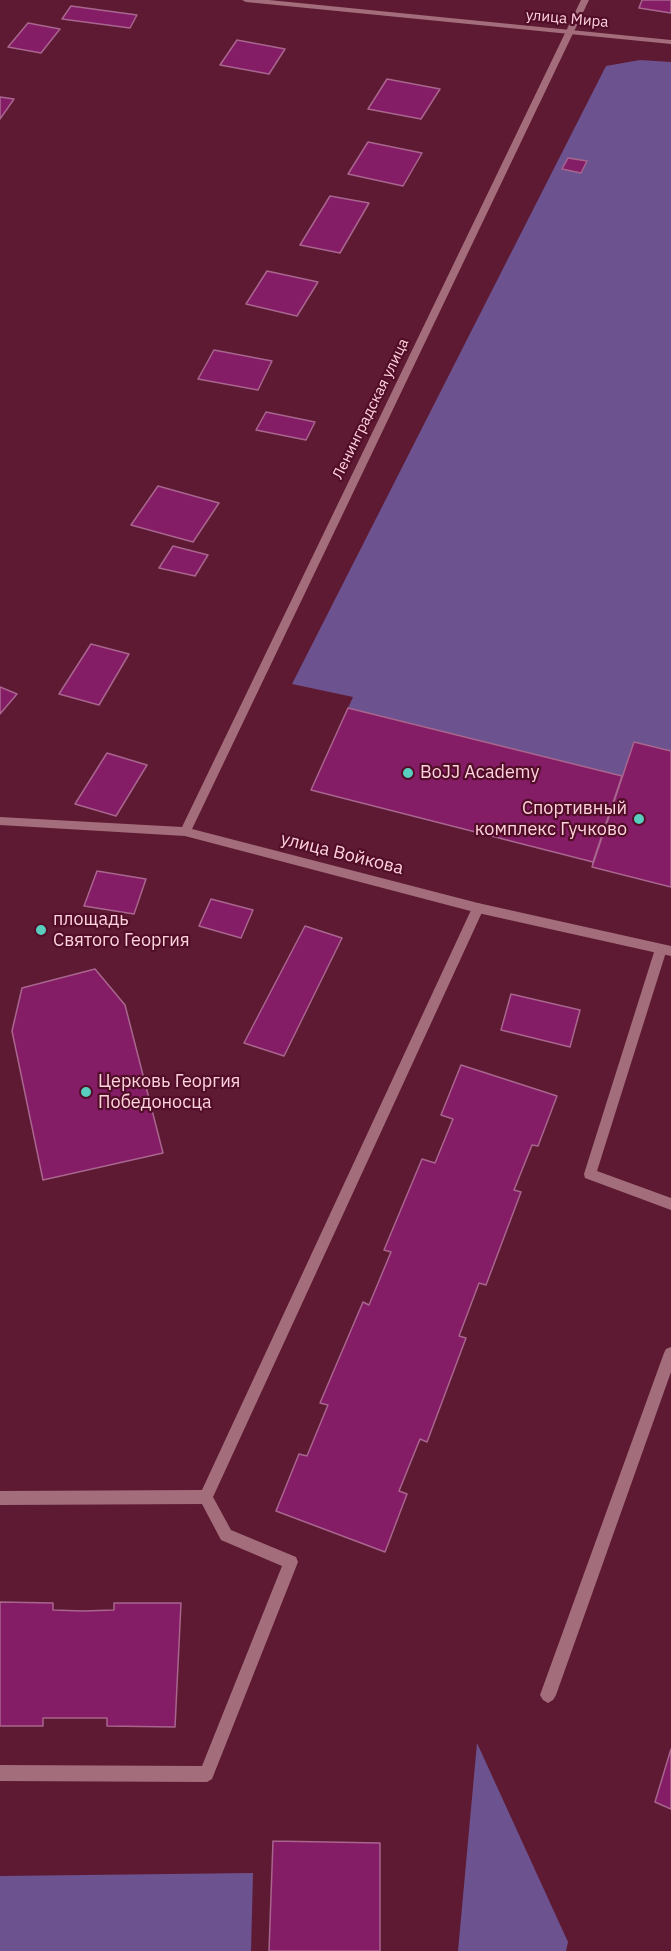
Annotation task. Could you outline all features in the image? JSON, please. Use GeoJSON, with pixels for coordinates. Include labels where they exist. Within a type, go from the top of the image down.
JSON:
{"type":"FeatureCollection","features":[{"type":"Feature","properties":{"kind":"street","name":"улица Мира"},"geometry":{"type":"LineString","coordinates":[[246,0],[671,42]]}},
{"type":"Feature","properties":{"kind":"street","name":"Ленинградская улица"},"geometry":{"type":"LineString","coordinates":[[185,832],[567,33],[585,0]]}},
{"type":"Feature","properties":{"kind":"street","name":"улица Войкова"},"geometry":{"type":"LineString","coordinates":[[0,821],[185,832],[478,908],[666,950]]}},
{"type":"Feature","properties":{"kind":"street"},"geometry":{"type":"LineString","coordinates":[[206,1497],[478,908]]}},
{"type":"Feature","properties":{"kind":"street"},"geometry":{"type":"LineString","coordinates":[[666,950],[590,1174],[671,1204]]}},
{"type":"Feature","properties":{"kind":"street"},"geometry":{"type":"LineString","coordinates":[[548,1695],[671,1353]]}},
{"type":"Feature","properties":{"kind":"street"},"geometry":{"type":"LineString","coordinates":[[0,1498],[206,1497]]}},
{"type":"Feature","properties":{"kind":"street"},"geometry":{"type":"LineString","coordinates":[[0,1773],[207,1774],[291,1562],[226,1535],[206,1497]]}},
{"type":"Feature","properties":{"kind":"shaded area"},"geometry":{"type":"Polygon","coordinates":[[[640,60],[671,62],[671,887],[592,867],[592,862],[311,790],[353,697],[292,684],[606,66],[640,60]]]}},
{"type":"Feature","properties":{"kind":"shaded area"},"geometry":{"type":"Polygon","coordinates":[[[477,1743],[568,1942],[566,1951],[458,1951],[477,1743]]]}},
{"type":"Feature","properties":{"kind":"shaded area"},"geometry":{"type":"Polygon","coordinates":[[[253,1873],[251,1951],[0,1951],[0,1876],[253,1873]]]}},
{"type":"Feature","properties":{"kind":"building"},"geometry":{"type":"Polygon","coordinates":[[[642,0],[671,0],[671,13],[639,8],[642,0]]]}},
{"type":"Feature","properties":{"kind":"building"},"geometry":{"type":"Polygon","coordinates":[[[71,6],[137,15],[130,28],[62,19],[71,6]]]}},
{"type":"Feature","properties":{"kind":"building"},"geometry":{"type":"Polygon","coordinates":[[[28,23],[60,29],[41,53],[8,47],[28,23]]]}},
{"type":"Feature","properties":{"kind":"building"},"geometry":{"type":"Polygon","coordinates":[[[237,40],[285,49],[269,74],[220,65],[237,40]]]}},
{"type":"Feature","properties":{"kind":"building"},"geometry":{"type":"Polygon","coordinates":[[[387,79],[440,89],[421,119],[368,109],[387,79]]]}},
{"type":"Feature","properties":{"kind":"building"},"geometry":{"type":"Polygon","coordinates":[[[0,97],[14,99],[0,119],[0,97]]]}},
{"type":"Feature","properties":{"kind":"building"},"geometry":{"type":"Polygon","coordinates":[[[368,142],[422,153],[403,186],[348,174],[368,142]]]}},
{"type":"Feature","properties":{"kind":"building"},"geometry":{"type":"Polygon","coordinates":[[[568,158],[587,161],[581,173],[562,169],[568,158]]]}},
{"type":"Feature","properties":{"kind":"building"},"geometry":{"type":"Polygon","coordinates":[[[330,196],[369,203],[340,253],[300,245],[330,196]]]}},
{"type":"Feature","properties":{"kind":"building"},"geometry":{"type":"Polygon","coordinates":[[[267,271],[318,282],[297,316],[246,304],[267,271]]]}},
{"type":"Feature","properties":{"kind":"building"},"geometry":{"type":"Polygon","coordinates":[[[214,350],[272,361],[258,390],[198,379],[214,350]]]}},
{"type":"Feature","properties":{"kind":"building"},"geometry":{"type":"Polygon","coordinates":[[[266,412],[315,422],[306,440],[256,430],[266,412]]]}},
{"type":"Feature","properties":{"kind":"building"},"geometry":{"type":"Polygon","coordinates":[[[158,486],[219,503],[193,542],[131,525],[158,486]]]}},
{"type":"Feature","properties":{"kind":"building"},"geometry":{"type":"Polygon","coordinates":[[[173,546],[208,555],[195,576],[159,568],[173,546]]]}},
{"type":"Feature","properties":{"kind":"building"},"geometry":{"type":"Polygon","coordinates":[[[91,644],[129,654],[99,705],[59,694],[91,644]]]}},
{"type":"Feature","properties":{"kind":"building"},"geometry":{"type":"Polygon","coordinates":[[[0,687],[17,694],[0,714],[0,687]]]}},
{"type":"Feature","properties":{"kind":"building"},"geometry":{"type":"Polygon","coordinates":[[[348,708],[622,776],[593,862],[311,790],[348,708]]]}},
{"type":"Feature","properties":{"kind":"building","name":"Спортивный комплекс Гучково"},"geometry":{"type":"Polygon","coordinates":[[[634,742],[671,751],[671,887],[592,867],[634,742]]]}},
{"type":"Feature","properties":{"kind":"building"},"geometry":{"type":"Polygon","coordinates":[[[107,753],[147,765],[116,816],[75,804],[107,753]]]}},
{"type":"Feature","properties":{"kind":"building"},"geometry":{"type":"Polygon","coordinates":[[[97,871],[146,879],[134,914],[84,906],[97,871]]]}},
{"type":"Feature","properties":{"kind":"building"},"geometry":{"type":"Polygon","coordinates":[[[211,899],[253,910],[241,938],[199,926],[211,899]]]}},
{"type":"Feature","properties":{"kind":"building"},"geometry":{"type":"Polygon","coordinates":[[[305,926],[342,938],[284,1056],[244,1043],[305,926]]]}},
{"type":"Feature","properties":{"kind":"building","name":"Церковь Георгия Победоносца"},"geometry":{"type":"Polygon","coordinates":[[[95,969],[125,1005],[163,1153],[43,1180],[12,1031],[22,988],[95,969]]]}},
{"type":"Feature","properties":{"kind":"building"},"geometry":{"type":"Polygon","coordinates":[[[511,994],[580,1010],[570,1047],[501,1030],[511,994]]]}},
{"type":"Feature","properties":{"kind":"building"},"geometry":{"type":"Polygon","coordinates":[[[461,1065],[557,1096],[538,1146],[532,1145],[514,1190],[521,1192],[486,1285],[479,1283],[459,1336],[466,1338],[427,1442],[420,1439],[399,1491],[407,1494],[385,1552],[276,1511],[299,1454],[307,1456],[328,1405],[320,1403],[363,1302],[369,1305],[391,1252],[384,1250],[422,1159],[435,1163],[453,1119],[441,1115],[461,1065]]]}},
{"type":"Feature","properties":{"kind":"building"},"geometry":{"type":"Polygon","coordinates":[[[0,1602],[53,1603],[53,1610],[83,1611],[114,1610],[114,1603],[181,1603],[175,1727],[107,1726],[107,1718],[43,1718],[43,1726],[0,1726],[0,1602]]]}},
{"type":"Feature","properties":{"kind":"building"},"geometry":{"type":"Polygon","coordinates":[[[671,1749],[671,1809],[655,1802],[671,1749]]]}},
{"type":"Feature","properties":{"kind":"building"},"geometry":{"type":"Polygon","coordinates":[[[273,1841],[380,1843],[380,1951],[269,1951],[273,1841]]]}},
{"type":"Feature","properties":{"kind":"place","name":"BoJJ Academy"},"geometry":{"type":"Point","coordinates":[408,773]}},
{"type":"Feature","properties":{"kind":"place","name":"Спортивный комплекс Гучково"},"geometry":{"type":"Point","coordinates":[639,819]}},
{"type":"Feature","properties":{"kind":"place","name":"площадь Святого Георгия"},"geometry":{"type":"Point","coordinates":[41,930]}},
{"type":"Feature","properties":{"kind":"place","name":"Церковь Георгия Победоносца"},"geometry":{"type":"Point","coordinates":[86,1092]}}]}
